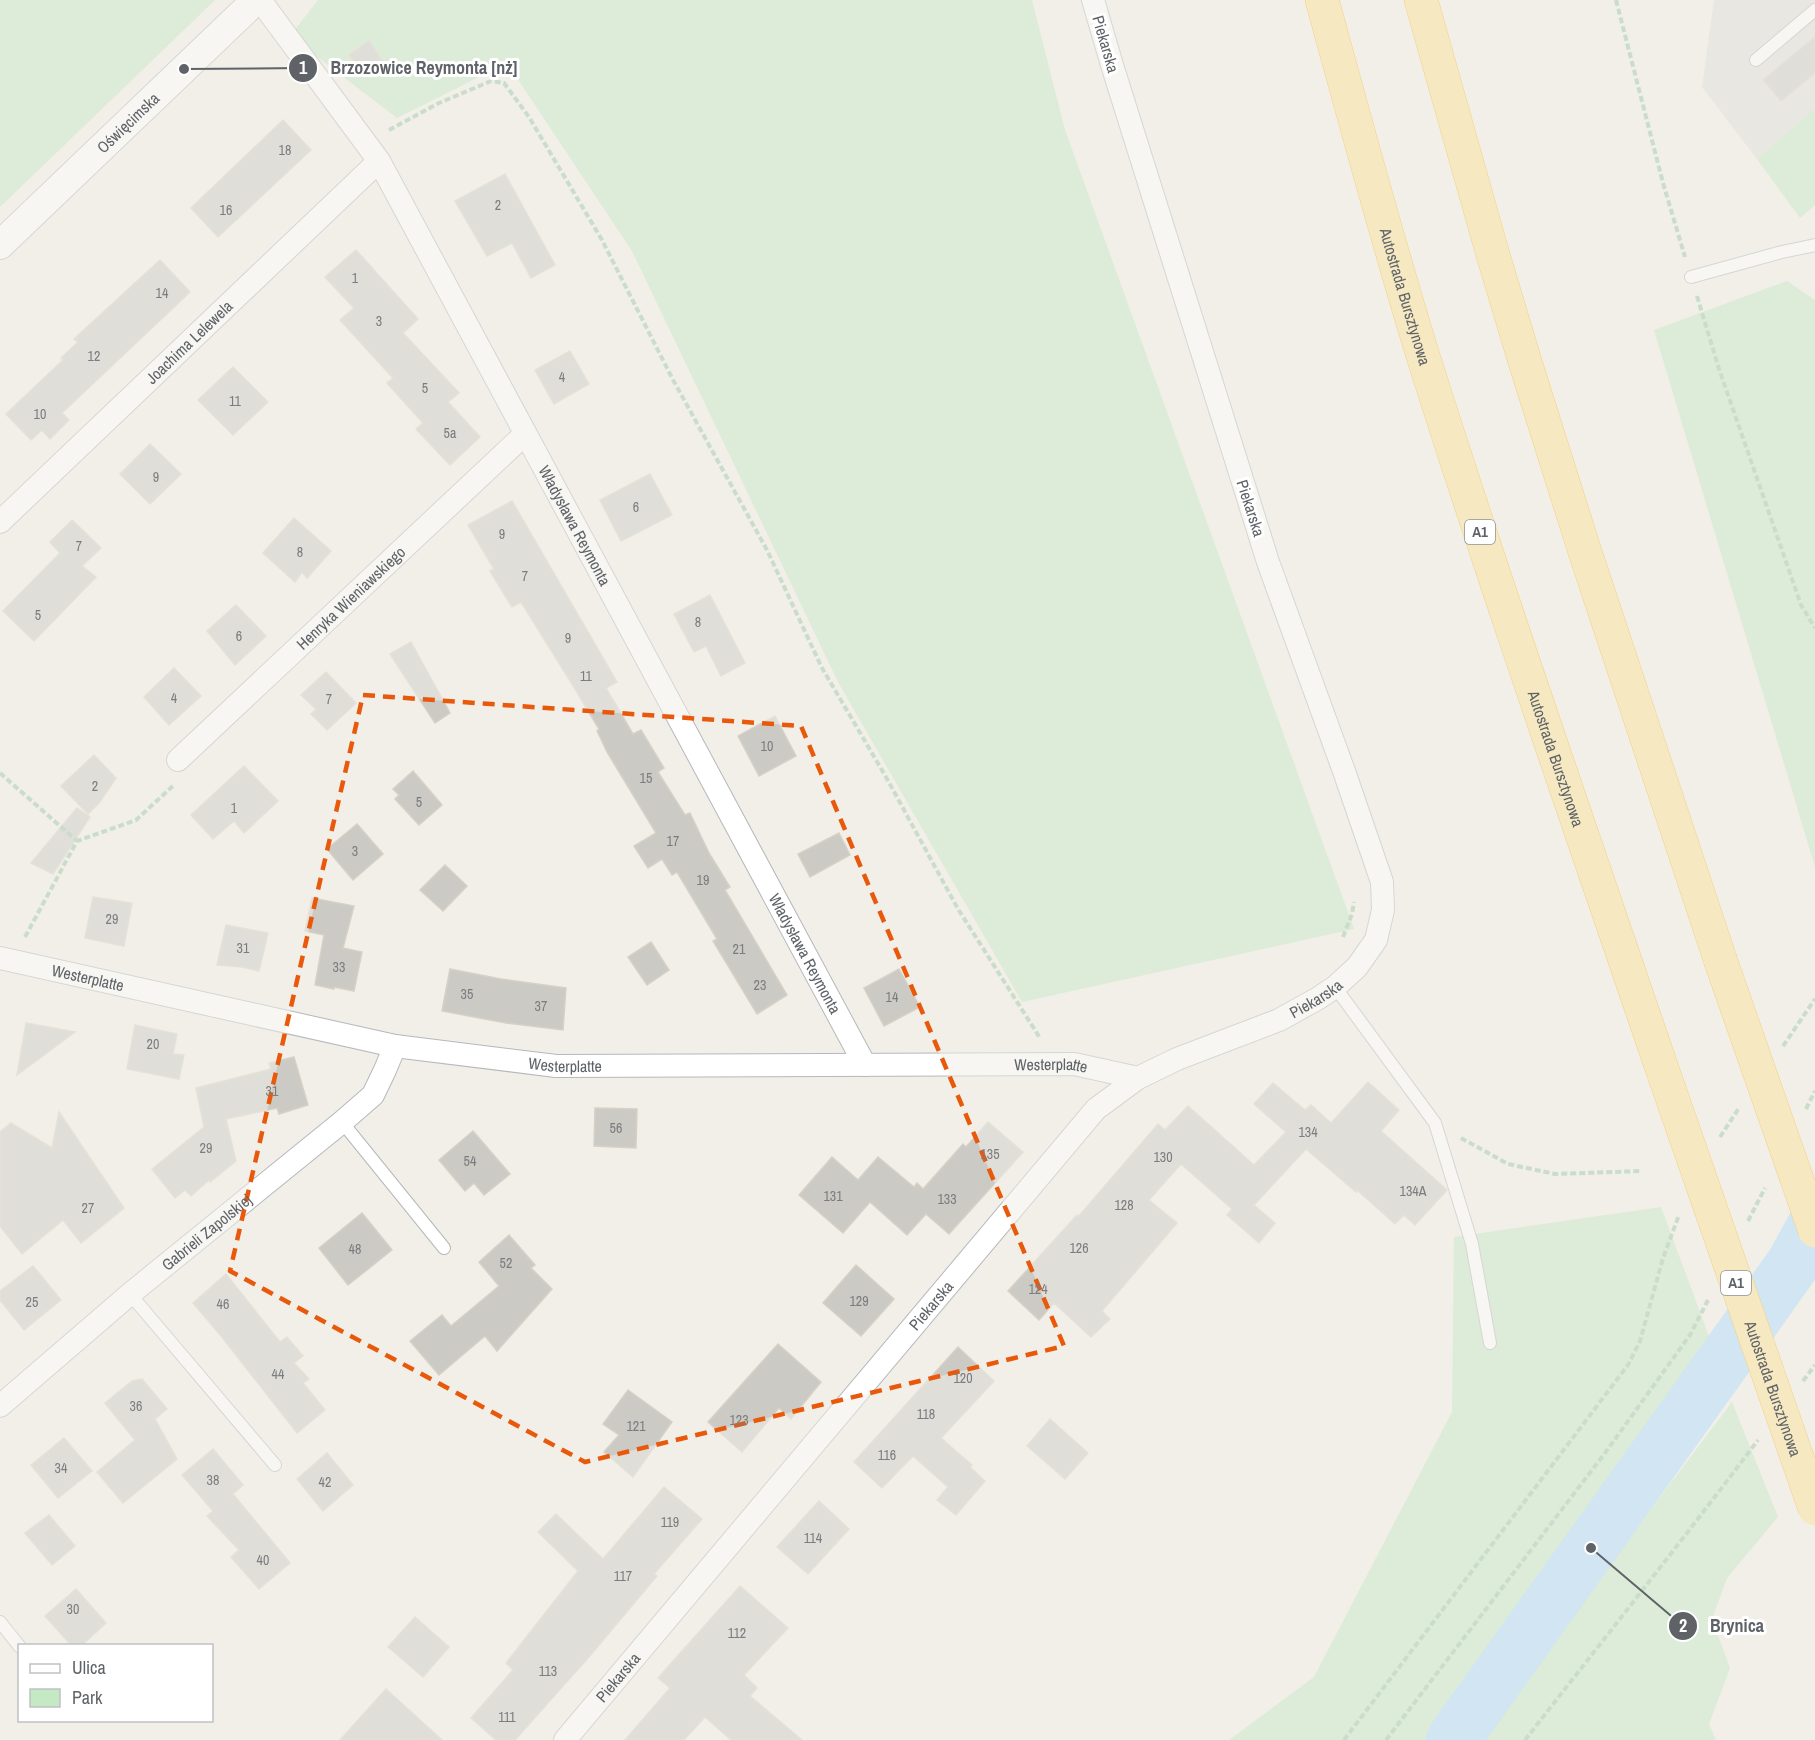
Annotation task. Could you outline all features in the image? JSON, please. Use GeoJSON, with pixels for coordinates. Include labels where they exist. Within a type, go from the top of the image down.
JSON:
{"type":"FeatureCollection","features":[{"type":"Feature","properties":{"kind":"highway","name":"Autostrada Bursztynowa"},"geometry":{"type":"LineString","coordinates":[[1322,0],[1424,357],[1561,775],[1815,1509]]}},
{"type":"Feature","properties":{"kind":"highway"},"geometry":{"type":"LineString","coordinates":[[1421,0],[1493,255],[1588,563],[1720,959],[1815,1231]]}},
{"type":"Feature","properties":{"kind":"street","name":"Władysława Reymonta"},"geometry":{"type":"LineString","coordinates":[[258,0],[372,152],[865,1065]]}},
{"type":"Feature","properties":{"kind":"street","name":"Oświęcimska"},"geometry":{"type":"LineString","coordinates":[[0,244],[258,0]]}},
{"type":"Feature","properties":{"kind":"street","name":"Piekarska"},"geometry":{"type":"LineString","coordinates":[[565,1740],[1096,1109],[1138,1078],[1177,1059],[1279,1020],[1317,999],[1335,987],[1357,967],[1376,940],[1383,910],[1382,882],[1268,562],[1093,0]]}},
{"type":"Feature","properties":{"kind":"street","name":"Joachima Lelewela"},"geometry":{"type":"LineString","coordinates":[[0,522],[372,152]]}},
{"type":"Feature","properties":{"kind":"street","name":"Henryka Wieniawskiego"},"geometry":{"type":"LineString","coordinates":[[178,760],[525,434]]}},
{"type":"Feature","properties":{"kind":"street","name":"Westerplatte"},"geometry":{"type":"LineString","coordinates":[[6,960],[395,1046],[555,1066],[1074,1064],[1138,1078]]}},
{"type":"Feature","properties":{"kind":"street","name":"Gabrieli Zapolskiej"},"geometry":{"type":"LineString","coordinates":[[0,1406],[130,1294],[373,1095],[395,1046]]}},
{"type":"Feature","properties":{"kind":"lane"},"geometry":{"type":"LineString","coordinates":[[1756,60],[1815,10]]}},
{"type":"Feature","properties":{"kind":"lane"},"geometry":{"type":"LineString","coordinates":[[1691,277],[1815,245]]}},
{"type":"Feature","properties":{"kind":"lane"},"geometry":{"type":"LineString","coordinates":[[1335,987],[1435,1123],[1472,1244],[1490,1343]]}},
{"type":"Feature","properties":{"kind":"lane"},"geometry":{"type":"LineString","coordinates":[[342,1122],[444,1248]]}},
{"type":"Feature","properties":{"kind":"lane"},"geometry":{"type":"LineString","coordinates":[[130,1294],[275,1466]]}},
{"type":"Feature","properties":{"kind":"lane"},"geometry":{"type":"LineString","coordinates":[[0,1622],[18,1644]]}},
{"type":"Feature","properties":{"kind":"path"},"geometry":{"type":"LineString","coordinates":[[1616,0],[1663,183],[1719,369],[1800,604],[1815,628]]}},
{"type":"Feature","properties":{"kind":"path"},"geometry":{"type":"LineString","coordinates":[[372,152],[439,103],[491,81],[504,83],[529,117],[602,240],[672,378],[767,550],[822,668],[886,777],[958,909],[1056,1064]]}},
{"type":"Feature","properties":{"kind":"path"},"geometry":{"type":"LineString","coordinates":[[6,960],[77,841],[136,820],[188,772],[178,760]]}},
{"type":"Feature","properties":{"kind":"path"},"geometry":{"type":"LineString","coordinates":[[0,773],[77,841]]}},
{"type":"Feature","properties":{"kind":"path"},"geometry":{"type":"LineString","coordinates":[[1340,941],[1348,925],[1355,899]]}},
{"type":"Feature","properties":{"kind":"path"},"geometry":{"type":"LineString","coordinates":[[1779,1051],[1815,999]]}},
{"type":"Feature","properties":{"kind":"path"},"geometry":{"type":"LineString","coordinates":[[1804,1112],[1815,1091]]}},
{"type":"Feature","properties":{"kind":"path"},"geometry":{"type":"LineString","coordinates":[[1715,1143],[1741,1106]]}},
{"type":"Feature","properties":{"kind":"path"},"geometry":{"type":"LineString","coordinates":[[1435,1123],[1508,1164],[1556,1174],[1641,1172]]}},
{"type":"Feature","properties":{"kind":"path"},"geometry":{"type":"LineString","coordinates":[[1744,1229],[1766,1187]]}},
{"type":"Feature","properties":{"kind":"path"},"geometry":{"type":"LineString","coordinates":[[1344,1740],[1628,1365],[1640,1341],[1663,1258],[1684,1205]]}},
{"type":"Feature","properties":{"kind":"path"},"geometry":{"type":"LineString","coordinates":[[1386,1740],[1612,1444],[1690,1335],[1712,1293]]}},
{"type":"Feature","properties":{"kind":"path"},"geometry":{"type":"LineString","coordinates":[[1801,1383],[1815,1365]]}},
{"type":"Feature","properties":{"kind":"path"},"geometry":{"type":"LineString","coordinates":[[1525,1740],[1760,1438]]}},
{"type":"Feature","properties":{"kind":"highlighted area"},"geometry":{"type":"Polygon","coordinates":[[[363,695],[801,726],[1064,1346],[585,1462],[230,1271],[363,695]]]}},
{"type":"Feature","properties":{"kind":"shaded area"},"geometry":{"type":"Polygon","coordinates":[[[1714,0],[1815,0],[1815,108],[1757,159],[1702,87],[1714,0]]]}},
{"type":"Feature","properties":{"kind":"green space"},"geometry":{"type":"Polygon","coordinates":[[[0,0],[215,0],[0,207],[0,0]]]}},
{"type":"Feature","properties":{"kind":"green space"},"geometry":{"type":"Polygon","coordinates":[[[318,0],[1032,0],[1065,130],[1354,929],[1022,1002],[838,682],[632,251],[507,63],[397,118],[290,36],[318,0]]]}},
{"type":"Feature","properties":{"kind":"green space"},"geometry":{"type":"Polygon","coordinates":[[[1815,108],[1815,205],[1800,218],[1757,159],[1815,108]]]}},
{"type":"Feature","properties":{"kind":"green space"},"geometry":{"type":"Polygon","coordinates":[[[1787,281],[1815,300],[1815,867],[1654,330],[1787,281]]]}},
{"type":"Feature","properties":{"kind":"green space"},"geometry":{"type":"Polygon","coordinates":[[[1661,1207],[1717,1358],[1432,1740],[1229,1740],[1314,1677],[1452,1412],[1454,1237],[1661,1207]]]}},
{"type":"Feature","properties":{"kind":"green space"},"geometry":{"type":"Polygon","coordinates":[[[1732,1402],[1778,1517],[1727,1578],[1712,1619],[1730,1668],[1709,1724],[1716,1740],[1477,1740],[1732,1402]]]}},
{"type":"Feature","properties":{"kind":"building"},"geometry":{"type":"Polygon","coordinates":[[[1815,37],[1815,73],[1781,101],[1763,80],[1815,37]]]}},
{"type":"Feature","properties":{"kind":"building"},"geometry":{"type":"Polygon","coordinates":[[[369,41],[384,63],[364,77],[349,55],[369,41]]]}},
{"type":"Feature","properties":{"kind":"building"},"geometry":{"type":"Polygon","coordinates":[[[283,120],[311,150],[218,237],[191,208],[283,120]]]}},
{"type":"Feature","properties":{"kind":"building"},"geometry":{"type":"Polygon","coordinates":[[[505,174],[555,265],[531,278],[512,243],[487,256],[455,201],[505,174]]]}},
{"type":"Feature","properties":{"kind":"building"},"geometry":{"type":"Polygon","coordinates":[[[356,250],[418,319],[403,333],[459,393],[448,402],[480,437],[450,465],[416,429],[423,423],[387,383],[393,378],[340,320],[354,308],[325,277],[356,250]]]}},
{"type":"Feature","properties":{"kind":"building"},"geometry":{"type":"Polygon","coordinates":[[[160,260],[190,292],[62,413],[69,420],[50,439],[42,430],[31,440],[6,414],[63,360],[61,358],[78,342],[74,339],[160,260]]]}},
{"type":"Feature","properties":{"kind":"building"},"geometry":{"type":"Polygon","coordinates":[[[570,351],[589,384],[554,404],[535,370],[570,351]]]}},
{"type":"Feature","properties":{"kind":"building"},"geometry":{"type":"Polygon","coordinates":[[[233,367],[268,402],[233,435],[198,400],[233,367]]]}},
{"type":"Feature","properties":{"kind":"building"},"geometry":{"type":"Polygon","coordinates":[[[150,444],[181,474],[150,504],[120,474],[150,444]]]}},
{"type":"Feature","properties":{"kind":"building"},"geometry":{"type":"Polygon","coordinates":[[[650,474],[672,515],[621,541],[600,500],[650,474]]]}},
{"type":"Feature","properties":{"kind":"building"},"geometry":{"type":"Polygon","coordinates":[[[512,501],[617,682],[606,688],[633,734],[641,730],[664,768],[658,772],[685,815],[690,813],[709,853],[730,887],[725,890],[787,995],[757,1014],[713,941],[717,939],[677,872],[672,875],[662,859],[648,868],[634,846],[656,833],[607,752],[597,731],[599,729],[572,684],[521,602],[512,607],[490,571],[494,569],[468,525],[512,501]]]}},
{"type":"Feature","properties":{"kind":"building"},"geometry":{"type":"Polygon","coordinates":[[[294,518],[331,551],[307,578],[302,572],[295,582],[263,553],[294,518]]]}},
{"type":"Feature","properties":{"kind":"building"},"geometry":{"type":"Polygon","coordinates":[[[72,520],[101,548],[82,566],[96,577],[34,641],[3,611],[60,553],[50,542],[72,520]]]}},
{"type":"Feature","properties":{"kind":"building"},"geometry":{"type":"Polygon","coordinates":[[[710,595],[745,663],[721,676],[706,646],[694,652],[674,614],[710,595]]]}},
{"type":"Feature","properties":{"kind":"building"},"geometry":{"type":"Polygon","coordinates":[[[236,605],[266,636],[235,665],[207,631],[236,605]]]}},
{"type":"Feature","properties":{"kind":"building"},"geometry":{"type":"Polygon","coordinates":[[[411,642],[450,713],[435,723],[390,654],[411,642]]]}},
{"type":"Feature","properties":{"kind":"building"},"geometry":{"type":"Polygon","coordinates":[[[174,668],[201,696],[169,725],[144,697],[174,668]]]}},
{"type":"Feature","properties":{"kind":"building"},"geometry":{"type":"Polygon","coordinates":[[[326,672],[356,703],[327,730],[311,714],[316,709],[301,695],[326,672]]]}},
{"type":"Feature","properties":{"kind":"building"},"geometry":{"type":"Polygon","coordinates":[[[775,716],[796,756],[759,776],[738,736],[775,716]]]}},
{"type":"Feature","properties":{"kind":"building"},"geometry":{"type":"Polygon","coordinates":[[[94,755],[116,778],[100,802],[88,814],[61,786],[94,755]]]}},
{"type":"Feature","properties":{"kind":"building"},"geometry":{"type":"Polygon","coordinates":[[[244,766],[278,801],[244,833],[234,821],[213,839],[191,815],[244,766]]]}},
{"type":"Feature","properties":{"kind":"building"},"geometry":{"type":"Polygon","coordinates":[[[413,771],[442,805],[419,825],[395,799],[399,795],[393,789],[413,771]]]}},
{"type":"Feature","properties":{"kind":"building"},"geometry":{"type":"Polygon","coordinates":[[[77,808],[90,817],[53,874],[31,863],[77,808]]]}},
{"type":"Feature","properties":{"kind":"building"},"geometry":{"type":"Polygon","coordinates":[[[357,824],[383,854],[353,880],[327,849],[357,824]]]}},
{"type":"Feature","properties":{"kind":"building"},"geometry":{"type":"Polygon","coordinates":[[[839,833],[850,855],[810,877],[798,854],[839,833]]]}},
{"type":"Feature","properties":{"kind":"building"},"geometry":{"type":"Polygon","coordinates":[[[445,865],[467,886],[443,911],[420,890],[445,865]]]}},
{"type":"Feature","properties":{"kind":"building"},"geometry":{"type":"Polygon","coordinates":[[[93,897],[132,903],[124,946],[85,938],[93,897]]]}},
{"type":"Feature","properties":{"kind":"building"},"geometry":{"type":"Polygon","coordinates":[[[312,898],[354,906],[343,948],[362,952],[354,991],[315,985],[324,935],[305,931],[312,898]]]}},
{"type":"Feature","properties":{"kind":"building"},"geometry":{"type":"Polygon","coordinates":[[[226,925],[268,933],[259,971],[217,965],[226,925]]]}},
{"type":"Feature","properties":{"kind":"building"},"geometry":{"type":"Polygon","coordinates":[[[651,942],[669,970],[647,985],[628,957],[651,942]]]}},
{"type":"Feature","properties":{"kind":"building"},"geometry":{"type":"Polygon","coordinates":[[[450,969],[566,988],[563,1030],[506,1023],[442,1011],[450,969]]]}},
{"type":"Feature","properties":{"kind":"building"},"geometry":{"type":"Polygon","coordinates":[[[899,969],[920,1007],[884,1026],[864,988],[899,969]]]}},
{"type":"Feature","properties":{"kind":"building"},"geometry":{"type":"Polygon","coordinates":[[[26,1023],[75,1032],[17,1075],[26,1023]]]}},
{"type":"Feature","properties":{"kind":"building"},"geometry":{"type":"Polygon","coordinates":[[[135,1025],[177,1034],[173,1054],[184,1055],[179,1079],[127,1069],[135,1025]]]}},
{"type":"Feature","properties":{"kind":"building"},"geometry":{"type":"Polygon","coordinates":[[[294,1057],[308,1105],[279,1114],[277,1108],[226,1119],[236,1161],[191,1196],[185,1190],[175,1198],[152,1169],[204,1127],[196,1088],[271,1069],[269,1063],[294,1057]]]}},
{"type":"Feature","properties":{"kind":"building"},"geometry":{"type":"Polygon","coordinates":[[[1368,1082],[1399,1110],[1381,1131],[1447,1190],[1415,1225],[1404,1215],[1395,1224],[1306,1149],[1254,1205],[1275,1223],[1259,1243],[1227,1215],[1232,1209],[1181,1164],[1149,1200],[1177,1223],[1102,1311],[1110,1319],[1091,1337],[1054,1303],[1039,1320],[1008,1291],[1077,1215],[1078,1217],[1158,1124],[1165,1130],[1188,1106],[1254,1165],[1286,1132],[1254,1104],[1273,1083],[1305,1110],[1311,1105],[1331,1123],[1368,1082]]]}},
{"type":"Feature","properties":{"kind":"building"},"geometry":{"type":"Polygon","coordinates":[[[595,1108],[637,1109],[636,1148],[594,1146],[595,1108]]]}},
{"type":"Feature","properties":{"kind":"building"},"geometry":{"type":"Polygon","coordinates":[[[59,1112],[124,1208],[81,1243],[63,1220],[22,1254],[0,1226],[0,1132],[11,1123],[52,1148],[59,1112]]]}},
{"type":"Feature","properties":{"kind":"building"},"geometry":{"type":"Polygon","coordinates":[[[988,1122],[1023,1152],[949,1234],[926,1214],[907,1235],[870,1202],[843,1233],[799,1195],[832,1157],[858,1180],[878,1157],[914,1187],[917,1183],[923,1189],[963,1144],[966,1147],[988,1122]]]}},
{"type":"Feature","properties":{"kind":"building"},"geometry":{"type":"Polygon","coordinates":[[[473,1131],[510,1174],[484,1195],[474,1183],[465,1191],[439,1160],[473,1131]]]}},
{"type":"Feature","properties":{"kind":"building"},"geometry":{"type":"Polygon","coordinates":[[[362,1213],[392,1250],[348,1285],[319,1248],[362,1213]]]}},
{"type":"Feature","properties":{"kind":"building"},"geometry":{"type":"Polygon","coordinates":[[[509,1235],[535,1265],[531,1268],[552,1289],[497,1351],[485,1336],[439,1375],[410,1341],[442,1315],[451,1326],[499,1286],[479,1262],[509,1235]]]}},
{"type":"Feature","properties":{"kind":"building"},"geometry":{"type":"Polygon","coordinates":[[[856,1265],[894,1299],[861,1336],[823,1303],[856,1265]]]}},
{"type":"Feature","properties":{"kind":"building"},"geometry":{"type":"Polygon","coordinates":[[[33,1266],[61,1300],[24,1330],[0,1300],[0,1291],[33,1266]]]}},
{"type":"Feature","properties":{"kind":"building"},"geometry":{"type":"Polygon","coordinates":[[[226,1274],[280,1342],[287,1337],[303,1356],[294,1363],[309,1379],[303,1383],[325,1410],[297,1433],[193,1303],[226,1274]]]}},
{"type":"Feature","properties":{"kind":"building"},"geometry":{"type":"Polygon","coordinates":[[[778,1344],[821,1382],[791,1419],[779,1408],[742,1452],[708,1422],[778,1344]]]}},
{"type":"Feature","properties":{"kind":"building"},"geometry":{"type":"Polygon","coordinates":[[[958,1347],[994,1381],[941,1438],[972,1465],[970,1467],[985,1481],[956,1515],[937,1500],[948,1487],[913,1456],[882,1488],[854,1462],[958,1347]]]}},
{"type":"Feature","properties":{"kind":"building"},"geometry":{"type":"Polygon","coordinates":[[[142,1379],[167,1409],[155,1419],[177,1459],[123,1503],[97,1472],[135,1440],[105,1403],[132,1381],[142,1379]]]}},
{"type":"Feature","properties":{"kind":"building"},"geometry":{"type":"Polygon","coordinates":[[[628,1390],[672,1422],[633,1477],[604,1452],[619,1435],[603,1424],[628,1390]]]}},
{"type":"Feature","properties":{"kind":"building"},"geometry":{"type":"Polygon","coordinates":[[[1050,1419],[1088,1453],[1065,1479],[1027,1446],[1050,1419]]]}},
{"type":"Feature","properties":{"kind":"building"},"geometry":{"type":"Polygon","coordinates":[[[64,1438],[92,1471],[58,1498],[31,1465],[64,1438]]]}},
{"type":"Feature","properties":{"kind":"building"},"geometry":{"type":"Polygon","coordinates":[[[213,1449],[243,1485],[233,1494],[290,1563],[259,1589],[231,1557],[239,1550],[207,1516],[213,1511],[182,1475],[213,1449]]]}},
{"type":"Feature","properties":{"kind":"building"},"geometry":{"type":"Polygon","coordinates":[[[327,1453],[353,1485],[323,1511],[297,1479],[327,1453]]]}},
{"type":"Feature","properties":{"kind":"building"},"geometry":{"type":"Polygon","coordinates":[[[664,1487],[702,1519],[654,1574],[657,1576],[589,1657],[515,1740],[496,1740],[471,1718],[513,1670],[506,1663],[578,1571],[538,1532],[556,1514],[603,1559],[664,1487]]]}},
{"type":"Feature","properties":{"kind":"building"},"geometry":{"type":"Polygon","coordinates":[[[819,1501],[849,1529],[808,1574],[777,1547],[819,1501]]]}},
{"type":"Feature","properties":{"kind":"building"},"geometry":{"type":"Polygon","coordinates":[[[49,1515],[75,1546],[52,1565],[25,1533],[49,1515]]]}},
{"type":"Feature","properties":{"kind":"building"},"geometry":{"type":"Polygon","coordinates":[[[740,1586],[788,1628],[744,1675],[757,1688],[750,1696],[802,1740],[731,1740],[705,1717],[684,1740],[625,1740],[670,1688],[658,1678],[740,1586]]]}},
{"type":"Feature","properties":{"kind":"building"},"geometry":{"type":"Polygon","coordinates":[[[76,1589],[106,1623],[83,1644],[70,1644],[45,1616],[76,1589]]]}},
{"type":"Feature","properties":{"kind":"building"},"geometry":{"type":"Polygon","coordinates":[[[415,1617],[449,1647],[423,1677],[388,1647],[415,1617]]]}},
{"type":"Feature","properties":{"kind":"building"},"geometry":{"type":"Polygon","coordinates":[[[386,1689],[442,1740],[340,1740],[386,1689]]]}},
{"type":"Feature","properties":{"kind":"waterway"},"geometry":{"type":"LineString","coordinates":[[1453,1740],[1793,1264],[1815,1224]]}},
{"type":"Feature","properties":{"kind":"place","name":"Brzozowice Reymonta [nż]"},"geometry":{"type":"Point","coordinates":[184,69]}},
{"type":"Feature","properties":{"kind":"place","name":"Brynica"},"geometry":{"type":"Point","coordinates":[1591,1548]}}]}
